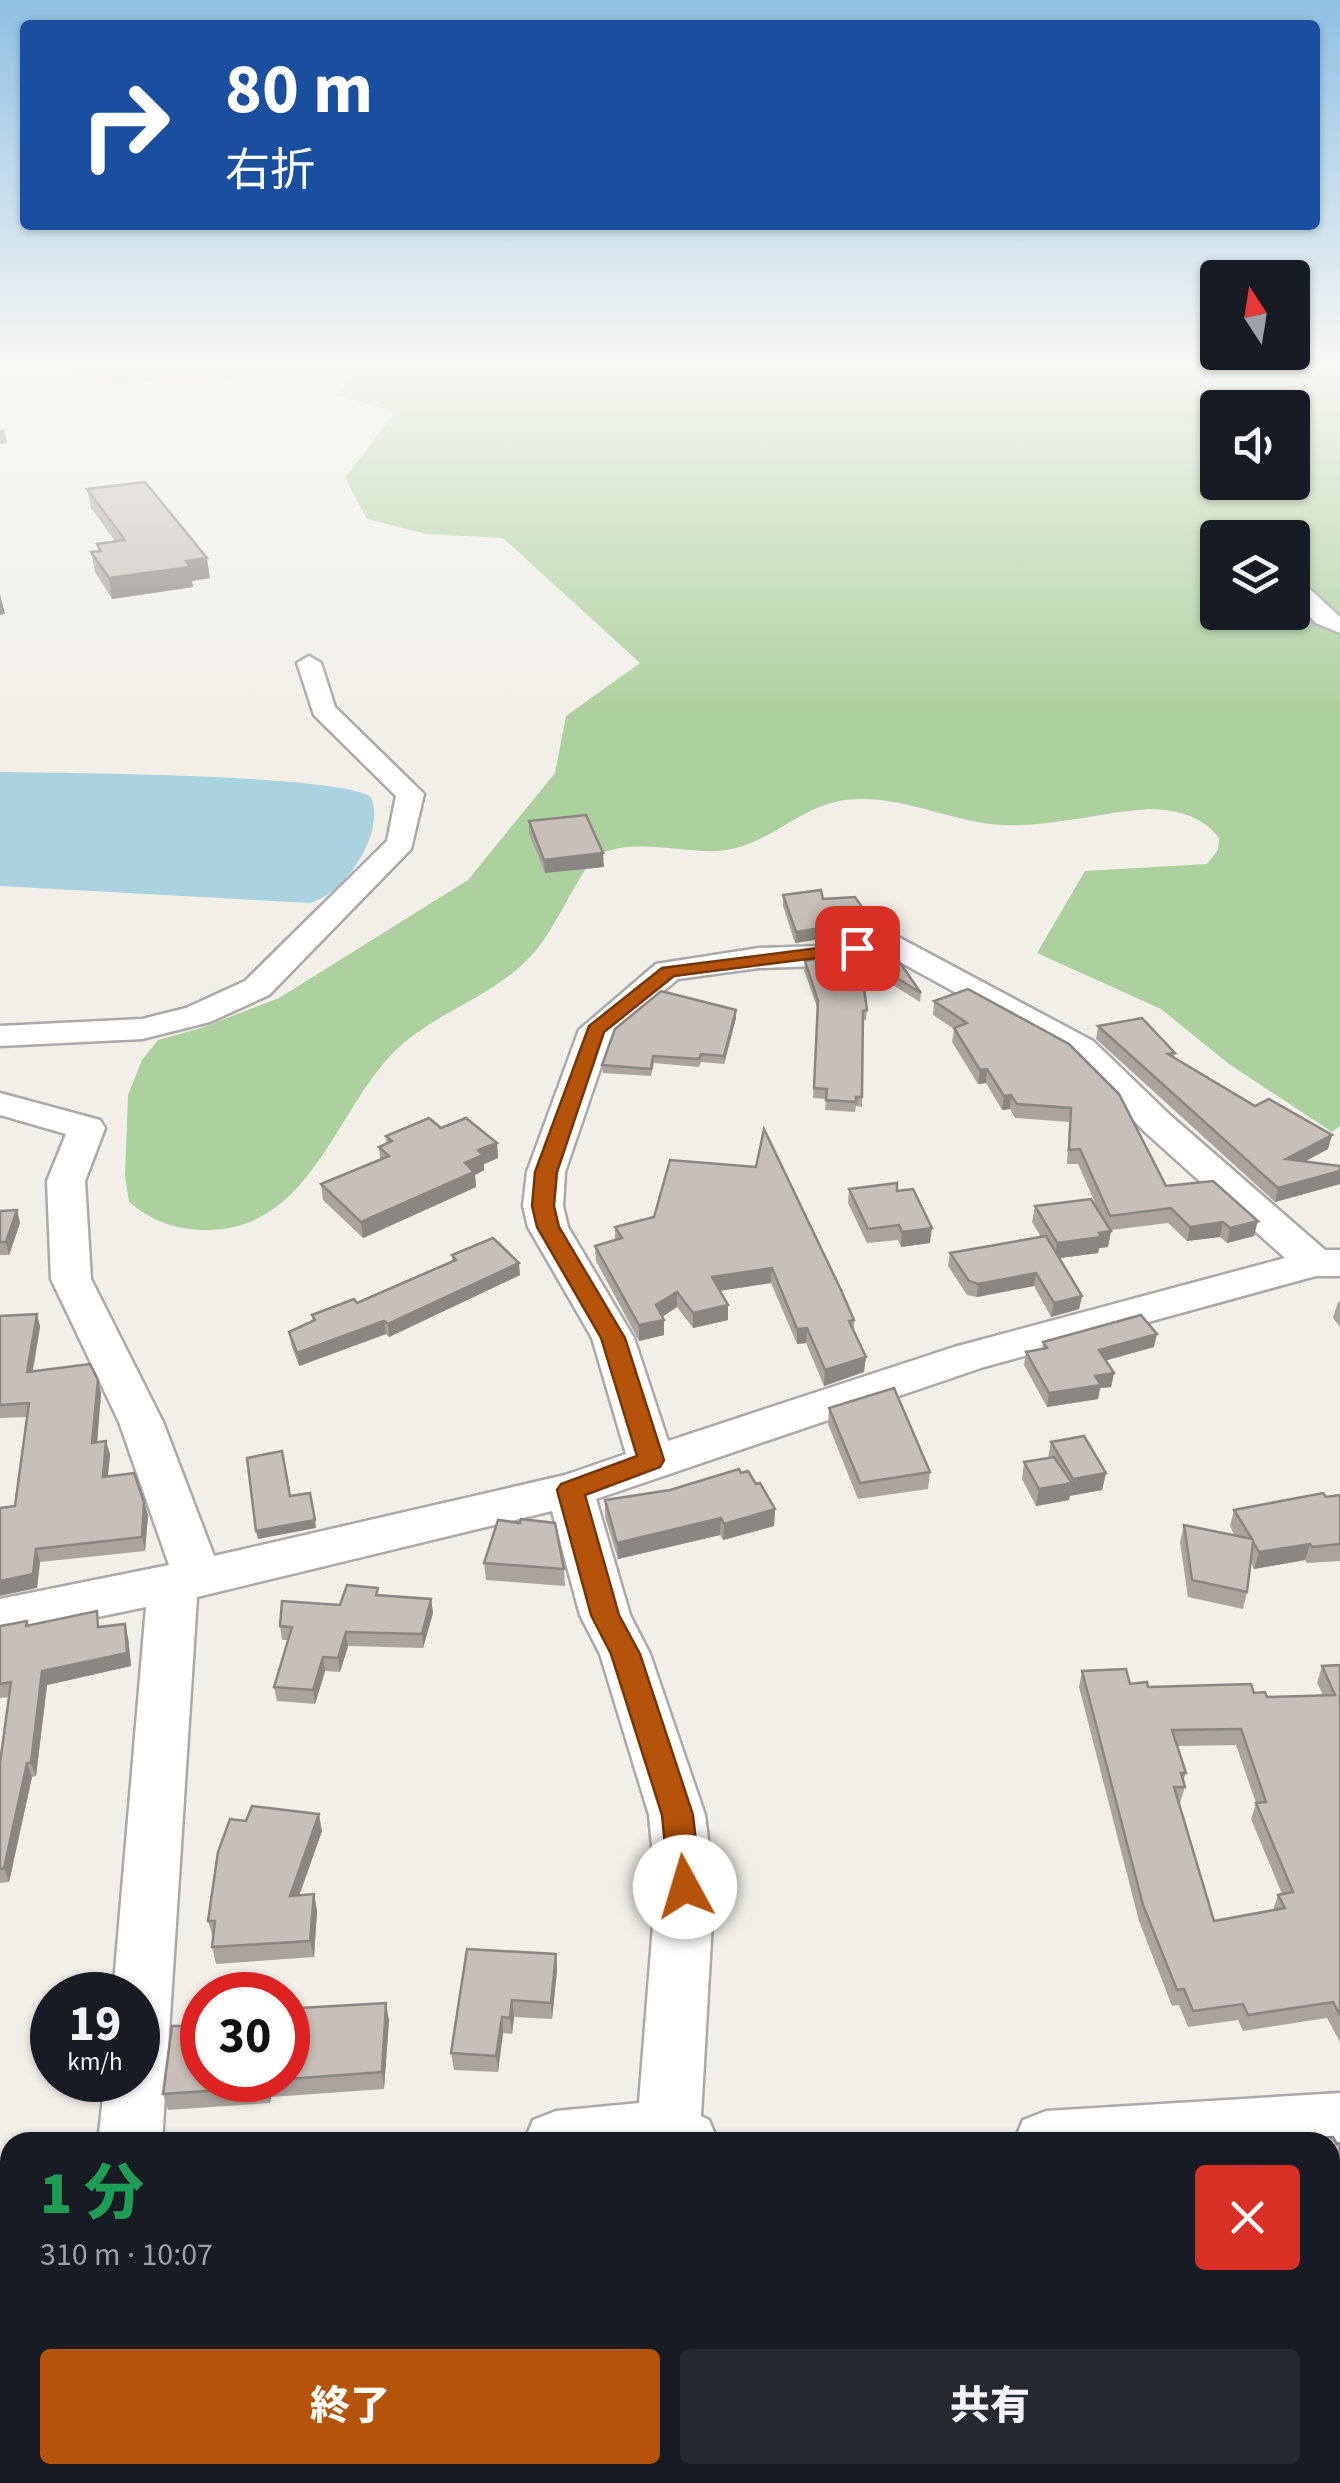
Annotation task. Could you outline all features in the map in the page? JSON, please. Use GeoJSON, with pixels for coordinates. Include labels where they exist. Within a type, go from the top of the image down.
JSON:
{"type":"FeatureCollection","features":[{"type":"Feature","properties":{"kind":"street"},"geometry":{"type":"LineString","coordinates":[[1310,604],[1324,618],[1340,626]]}},
{"type":"Feature","properties":{"kind":"street"},"geometry":{"type":"LineString","coordinates":[[0,1036],[142,1029],[198,1015],[258,988],[401,843],[410,794],[323,710],[309,663]]}},
{"type":"Feature","properties":{"kind":"street"},"geometry":{"type":"LineString","coordinates":[[651,1460],[613,1338],[548,1227],[543,1206],[546,1172],[596,1030],[668,972],[759,958],[818,956],[887,941],[1082,1048],[1158,1124],[1328,1263]]}},
{"type":"Feature","properties":{"kind":"street"},"geometry":{"type":"LineString","coordinates":[[0,1104],[87,1128],[66,1181],[71,1279],[140,1422],[185,1580],[147,1972]]}},
{"type":"Feature","properties":{"kind":"street"},"geometry":{"type":"LineString","coordinates":[[0,1618],[185,1580],[570,1490],[969,1357],[1328,1263]]}},
{"type":"Feature","properties":{"kind":"street"},"geometry":{"type":"LineString","coordinates":[[570,1490],[605,1615],[625,1654],[677,1815],[685,1887],[677,2132]]}},
{"type":"Feature","properties":{"kind":"street"},"geometry":{"type":"LineString","coordinates":[[131,2132],[134,2102]]}},
{"type":"Feature","properties":{"kind":"street"},"geometry":{"type":"LineString","coordinates":[[1209,2132],[1340,2124]]}},
{"type":"Feature","properties":{"kind":"green space"},"geometry":{"type":"Polygon","coordinates":[[[348,483],[1200,483],[1200,500],[1310,500],[1310,483],[1340,483],[1340,1126],[1332,1132],[1229,1064],[1161,1009],[1037,953],[1085,871],[1207,864],[1218,850],[1219,838],[1204,824],[1179,813],[1149,809],[1004,825],[906,804],[845,800],[812,810],[752,843],[735,848],[704,851],[625,847],[596,856],[524,963],[407,1040],[392,1054],[371,1079],[316,1165],[295,1191],[270,1211],[241,1225],[206,1230],[175,1226],[147,1214],[129,1202],[125,1176],[128,1095],[142,1060],[158,1040],[279,998],[468,880],[555,773],[566,716],[640,663],[503,538],[426,534],[367,519],[348,483]]]}},
{"type":"Feature","properties":{"kind":"water"},"geometry":{"type":"Polygon","coordinates":[[[0,772],[195,776],[348,789],[371,797],[373,827],[368,844],[349,875],[310,903],[0,886],[0,772]]]}},
{"type":"Feature","properties":{"kind":"building"},"geometry":{"type":"Polygon","coordinates":[[[146,483],[207,558],[186,561],[190,567],[109,578],[91,552],[101,551],[97,544],[125,540],[87,489],[146,483]]]}},
{"type":"Feature","properties":{"kind":"building"},"geometry":{"type":"Polygon","coordinates":[[[586,815],[603,853],[544,860],[529,821],[586,815]]]}},
{"type":"Feature","properties":{"kind":"building"},"geometry":{"type":"Polygon","coordinates":[[[821,890],[823,899],[855,897],[871,920],[796,932],[783,895],[821,890]]]}},
{"type":"Feature","properties":{"kind":"building"},"geometry":{"type":"Polygon","coordinates":[[[882,947],[893,953],[921,993],[859,954],[867,1010],[863,1011],[862,1097],[856,1097],[856,1102],[826,1100],[827,1089],[814,1088],[818,1001],[805,961],[882,947]]]}},
{"type":"Feature","properties":{"kind":"building"},"geometry":{"type":"Polygon","coordinates":[[[968,989],[1069,1044],[1119,1094],[1166,1186],[1213,1181],[1258,1221],[1230,1228],[1223,1222],[1190,1227],[1171,1208],[1110,1216],[1080,1149],[1069,1150],[1071,1108],[1017,1104],[1011,1095],[1004,1096],[987,1069],[980,1070],[954,1028],[967,1023],[934,1001],[968,989]]]}},
{"type":"Feature","properties":{"kind":"building"},"geometry":{"type":"Polygon","coordinates":[[[661,991],[736,1010],[724,1056],[653,1056],[651,1069],[602,1065],[615,1029],[661,991]]]}},
{"type":"Feature","properties":{"kind":"building"},"geometry":{"type":"Polygon","coordinates":[[[1142,1018],[1175,1053],[1168,1054],[1255,1106],[1269,1099],[1332,1135],[1286,1159],[1340,1166],[1340,1171],[1278,1188],[1098,1026],[1142,1018]]]}},
{"type":"Feature","properties":{"kind":"building"},"geometry":{"type":"Polygon","coordinates":[[[429,1118],[441,1128],[466,1118],[497,1143],[478,1150],[483,1155],[465,1163],[474,1172],[361,1222],[321,1184],[389,1156],[379,1147],[392,1141],[386,1136],[429,1118]]]}},
{"type":"Feature","properties":{"kind":"building"},"geometry":{"type":"Polygon","coordinates":[[[764,1129],[841,1290],[854,1320],[849,1321],[866,1357],[825,1370],[807,1328],[797,1329],[772,1268],[712,1277],[728,1305],[693,1313],[677,1292],[656,1305],[664,1320],[639,1325],[595,1246],[622,1238],[615,1227],[654,1217],[670,1160],[756,1167],[764,1129]]]}},
{"type":"Feature","properties":{"kind":"building"},"geometry":{"type":"Polygon","coordinates":[[[897,1183],[897,1191],[913,1189],[932,1228],[902,1232],[899,1225],[868,1229],[849,1189],[897,1183]]]}},
{"type":"Feature","properties":{"kind":"building"},"geometry":{"type":"Polygon","coordinates":[[[1091,1199],[1111,1231],[1099,1233],[1101,1237],[1057,1243],[1035,1206],[1091,1199]]]}},
{"type":"Feature","properties":{"kind":"building"},"geometry":{"type":"Polygon","coordinates":[[[17,1210],[6,1242],[0,1242],[0,1211],[17,1210]]]}},
{"type":"Feature","properties":{"kind":"building"},"geometry":{"type":"Polygon","coordinates":[[[1046,1236],[1082,1296],[1054,1303],[1036,1273],[978,1284],[969,1281],[950,1253],[1046,1236]]]}},
{"type":"Feature","properties":{"kind":"building"},"geometry":{"type":"Polygon","coordinates":[[[493,1238],[519,1263],[388,1324],[384,1321],[297,1353],[289,1332],[315,1320],[312,1315],[354,1299],[357,1303],[456,1260],[452,1255],[493,1238]]]}},
{"type":"Feature","properties":{"kind":"building"},"geometry":{"type":"Polygon","coordinates":[[[37,1314],[27,1372],[90,1364],[98,1380],[92,1443],[106,1441],[103,1477],[134,1473],[144,1502],[142,1537],[36,1549],[33,1574],[0,1581],[0,1508],[15,1506],[29,1403],[0,1405],[0,1316],[37,1314]]]}},
{"type":"Feature","properties":{"kind":"building"},"geometry":{"type":"Polygon","coordinates":[[[1141,1315],[1157,1334],[1099,1350],[1114,1373],[1095,1376],[1101,1385],[1049,1393],[1026,1352],[1047,1348],[1043,1342],[1141,1315]]]}},
{"type":"Feature","properties":{"kind":"building"},"geometry":{"type":"Polygon","coordinates":[[[894,1388],[930,1472],[860,1483],[829,1408],[894,1388]]]}},
{"type":"Feature","properties":{"kind":"building"},"geometry":{"type":"Polygon","coordinates":[[[1084,1436],[1106,1473],[1073,1479],[1051,1442],[1084,1436]]]}},
{"type":"Feature","properties":{"kind":"building"},"geometry":{"type":"Polygon","coordinates":[[[282,1451],[290,1496],[310,1493],[315,1520],[256,1531],[247,1458],[282,1451]]]}},
{"type":"Feature","properties":{"kind":"building"},"geometry":{"type":"Polygon","coordinates":[[[1054,1457],[1072,1483],[1039,1489],[1024,1462],[1054,1457]]]}},
{"type":"Feature","properties":{"kind":"building"},"geometry":{"type":"Polygon","coordinates":[[[739,1469],[741,1473],[748,1471],[756,1484],[760,1483],[775,1509],[724,1524],[721,1518],[617,1543],[605,1500],[670,1490],[739,1469]]]}},
{"type":"Feature","properties":{"kind":"building"},"geometry":{"type":"Polygon","coordinates":[[[1323,1493],[1326,1497],[1340,1495],[1340,1544],[1259,1552],[1253,1542],[1247,1592],[1192,1580],[1184,1525],[1252,1539],[1234,1510],[1323,1493]]]}},
{"type":"Feature","properties":{"kind":"building"},"geometry":{"type":"Polygon","coordinates":[[[521,1519],[555,1523],[564,1569],[484,1563],[498,1520],[520,1523],[521,1519]]]}},
{"type":"Feature","properties":{"kind":"building"},"geometry":{"type":"Polygon","coordinates":[[[347,1585],[378,1588],[376,1595],[431,1599],[422,1634],[346,1632],[338,1658],[323,1657],[313,1690],[274,1687],[292,1627],[280,1626],[282,1601],[340,1605],[347,1585]]]}},
{"type":"Feature","properties":{"kind":"building"},"geometry":{"type":"Polygon","coordinates":[[[97,1611],[98,1627],[125,1624],[127,1653],[42,1671],[31,1763],[27,1763],[4,1868],[0,1869],[0,1763],[11,1682],[0,1684],[0,1626],[27,1621],[26,1626],[97,1611]]]}},
{"type":"Feature","properties":{"kind":"building"},"geometry":{"type":"Polygon","coordinates":[[[1340,1665],[1340,2015],[1333,2002],[1248,2015],[1243,2004],[1193,2011],[1184,1989],[1177,1990],[1143,1905],[1082,1671],[1126,1669],[1130,1684],[1147,1682],[1148,1687],[1251,1684],[1254,1693],[1265,1692],[1267,1697],[1335,1695],[1322,1666],[1340,1665]],[[1241,1729],[1172,1730],[1186,1773],[1181,1773],[1185,1787],[1174,1787],[1214,1921],[1285,1908],[1278,1895],[1293,1892],[1256,1803],[1266,1802],[1241,1729]]]}},
{"type":"Feature","properties":{"kind":"building"},"geometry":{"type":"Polygon","coordinates":[[[252,1806],[319,1814],[290,1896],[314,1894],[310,1941],[212,1947],[215,1921],[208,1921],[218,1852],[230,1819],[246,1821],[252,1806]]]}},
{"type":"Feature","properties":{"kind":"building"},"geometry":{"type":"Polygon","coordinates":[[[467,1949],[556,1954],[551,2003],[512,2000],[510,2018],[502,2017],[496,2056],[451,2053],[467,1949]]]}},
{"type":"Feature","properties":{"kind":"building"},"geometry":{"type":"Polygon","coordinates":[[[386,2003],[382,2072],[310,2077],[310,2007],[386,2003]]]}},
{"type":"Feature","properties":{"kind":"building"},"geometry":{"type":"Polygon","coordinates":[[[172,2026],[180,2026],[180,2093],[163,2094],[172,2026]]]}},
{"type":"Feature","properties":{"kind":"route"},"geometry":{"type":"LineString","coordinates":[[685,1887],[677,1815],[625,1654],[605,1615],[570,1490],[651,1460],[613,1338],[548,1227],[543,1206],[546,1172],[596,1030],[668,972],[759,958],[818,956],[857,948]]}}]}
